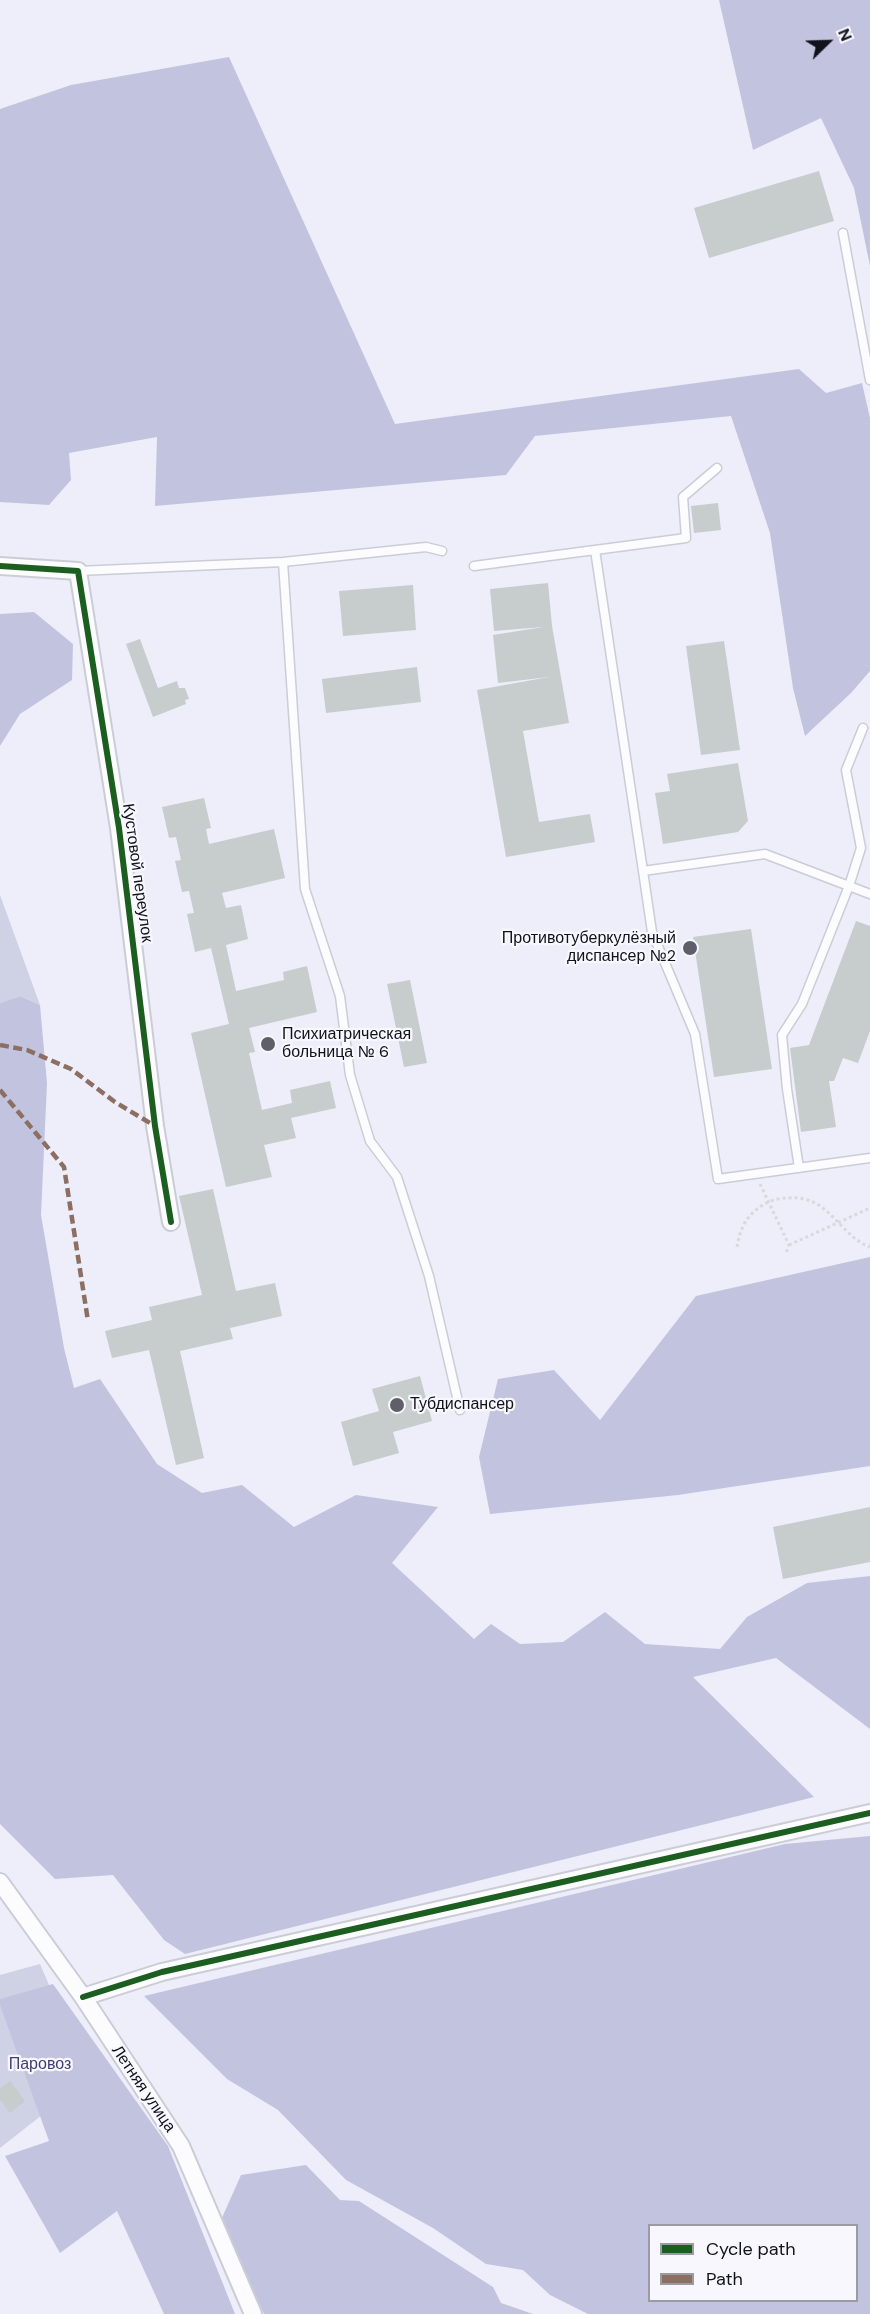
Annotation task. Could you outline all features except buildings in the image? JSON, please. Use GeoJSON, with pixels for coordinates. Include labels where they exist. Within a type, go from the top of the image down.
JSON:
{"type":"FeatureCollection","features":[{"type":"Feature","properties":{"kind":"street"},"geometry":{"type":"LineString","coordinates":[[0,566],[78,570]]}},
{"type":"Feature","properties":{"kind":"street","name":"Кустовой переулок"},"geometry":{"type":"LineString","coordinates":[[78,570],[119,828],[155,1126],[171,1222]]}},
{"type":"Feature","properties":{"kind":"street"},"geometry":{"type":"LineString","coordinates":[[83,1997],[162,1972],[870,1814]]}},
{"type":"Feature","properties":{"kind":"street","name":"Летняя улица"},"geometry":{"type":"LineString","coordinates":[[0,1882],[83,1997],[181,2146],[253,2314]]}},
{"type":"Feature","properties":{"kind":"lane"},"geometry":{"type":"LineString","coordinates":[[843,233],[870,380]]}},
{"type":"Feature","properties":{"kind":"lane"},"geometry":{"type":"LineString","coordinates":[[474,566],[686,538],[683,497],[717,468]]}},
{"type":"Feature","properties":{"kind":"lane"},"geometry":{"type":"LineString","coordinates":[[78,570],[283,562],[426,547],[442,551]]}},
{"type":"Feature","properties":{"kind":"lane"},"geometry":{"type":"LineString","coordinates":[[594,550],[652,932],[695,1034],[718,1179],[870,1158]]}},
{"type":"Feature","properties":{"kind":"lane"},"geometry":{"type":"LineString","coordinates":[[283,562],[305,889],[340,996],[350,1075],[369,1142],[397,1177],[429,1276],[460,1410]]}},
{"type":"Feature","properties":{"kind":"lane"},"geometry":{"type":"LineString","coordinates":[[799,1168],[787,1089],[782,1035],[802,1004],[849,886],[861,848],[846,770],[863,728]]}},
{"type":"Feature","properties":{"kind":"lane"},"geometry":{"type":"LineString","coordinates":[[643,871],[765,854],[870,894]]}},
{"type":"Feature","properties":{"kind":"path"},"geometry":{"type":"LineString","coordinates":[[755,1174],[789,1245]]}},
{"type":"Feature","properties":{"kind":"path"},"geometry":{"type":"LineString","coordinates":[[737,1247],[740,1231],[748,1216],[768,1202],[782,1198],[805,1199],[825,1208],[857,1242],[870,1247]]}},
{"type":"Feature","properties":{"kind":"path"},"geometry":{"type":"LineString","coordinates":[[786,1253],[789,1245],[870,1208]]}},
{"type":"Feature","properties":{"kind":"green space"},"geometry":{"type":"Polygon","coordinates":[[[719,0],[870,0],[870,266],[854,188],[821,118],[753,150],[719,0]]]}},
{"type":"Feature","properties":{"kind":"green space"},"geometry":{"type":"Polygon","coordinates":[[[229,57],[395,424],[799,369],[826,393],[862,383],[870,418],[870,671],[851,693],[805,736],[793,688],[770,533],[731,416],[535,436],[506,475],[155,506],[157,437],[69,453],[71,480],[49,505],[0,502],[0,109],[71,85],[229,57]]]}},
{"type":"Feature","properties":{"kind":"green space"},"geometry":{"type":"Polygon","coordinates":[[[34,612],[73,644],[72,680],[20,714],[0,746],[0,614],[34,612]]]}},
{"type":"Feature","properties":{"kind":"green space"},"geometry":{"type":"Polygon","coordinates":[[[0,895],[40,1005],[20,996],[0,1003],[0,895]]]}},
{"type":"Feature","properties":{"kind":"green space"},"geometry":{"type":"Polygon","coordinates":[[[20,996],[40,1005],[47,1083],[41,1215],[64,1348],[74,1388],[100,1379],[157,1464],[202,1493],[242,1485],[294,1527],[356,1495],[438,1507],[392,1563],[474,1639],[491,1624],[520,1644],[563,1642],[605,1612],[645,1644],[720,1649],[747,1617],[807,1583],[870,1576],[870,1729],[776,1658],[693,1677],[814,1797],[185,1954],[164,1940],[113,1875],[55,1879],[0,1824],[0,1003],[20,996]]]}},
{"type":"Feature","properties":{"kind":"green space"},"geometry":{"type":"Polygon","coordinates":[[[870,1257],[870,1466],[678,1495],[490,1514],[479,1457],[498,1379],[554,1370],[600,1420],[696,1296],[870,1257]]]}},
{"type":"Feature","properties":{"kind":"green space"},"geometry":{"type":"Polygon","coordinates":[[[870,1836],[870,2314],[588,2314],[550,2295],[523,2270],[486,2264],[433,2228],[346,2180],[278,2110],[227,2079],[144,1996],[785,1844],[870,1836]]]}},
{"type":"Feature","properties":{"kind":"green space","name":"Паровоз"},"geometry":{"type":"Polygon","coordinates":[[[40,1964],[89,2078],[0,2148],[0,1975],[40,1964]]]}},
{"type":"Feature","properties":{"kind":"green space"},"geometry":{"type":"Polygon","coordinates":[[[53,1984],[168,2146],[235,2314],[164,2314],[117,2211],[60,2253],[5,2156],[49,2141],[0,2005],[0,1999],[53,1984]]]}},
{"type":"Feature","properties":{"kind":"green space"},"geometry":{"type":"Polygon","coordinates":[[[306,2165],[340,2200],[359,2201],[493,2287],[501,2303],[533,2314],[264,2314],[221,2220],[241,2175],[306,2165]]]}},
{"type":"Feature","properties":{"kind":"marked path"},"geometry":{"type":"LineString","coordinates":[[0,1045],[27,1050],[71,1069],[115,1102],[155,1126]]}},
{"type":"Feature","properties":{"kind":"marked path"},"geometry":{"type":"LineString","coordinates":[[0,1090],[64,1167],[88,1321]]}},
{"type":"Feature","properties":{"kind":"cycle path"},"geometry":{"type":"LineString","coordinates":[[0,566],[78,571],[119,828],[155,1126],[171,1222]]}},
{"type":"Feature","properties":{"kind":"cycle path"},"geometry":{"type":"LineString","coordinates":[[83,1997],[162,1972],[870,1813]]}},
{"type":"Feature","properties":{"kind":"place","name":"Противотуберкулёзный диспансер №2"},"geometry":{"type":"Point","coordinates":[690,948]}},
{"type":"Feature","properties":{"kind":"place","name":"Психиатрическая больница № 6"},"geometry":{"type":"Point","coordinates":[268,1044]}},
{"type":"Feature","properties":{"kind":"place","name":"Тубдиспансер"},"geometry":{"type":"Point","coordinates":[397,1405]}}]}
